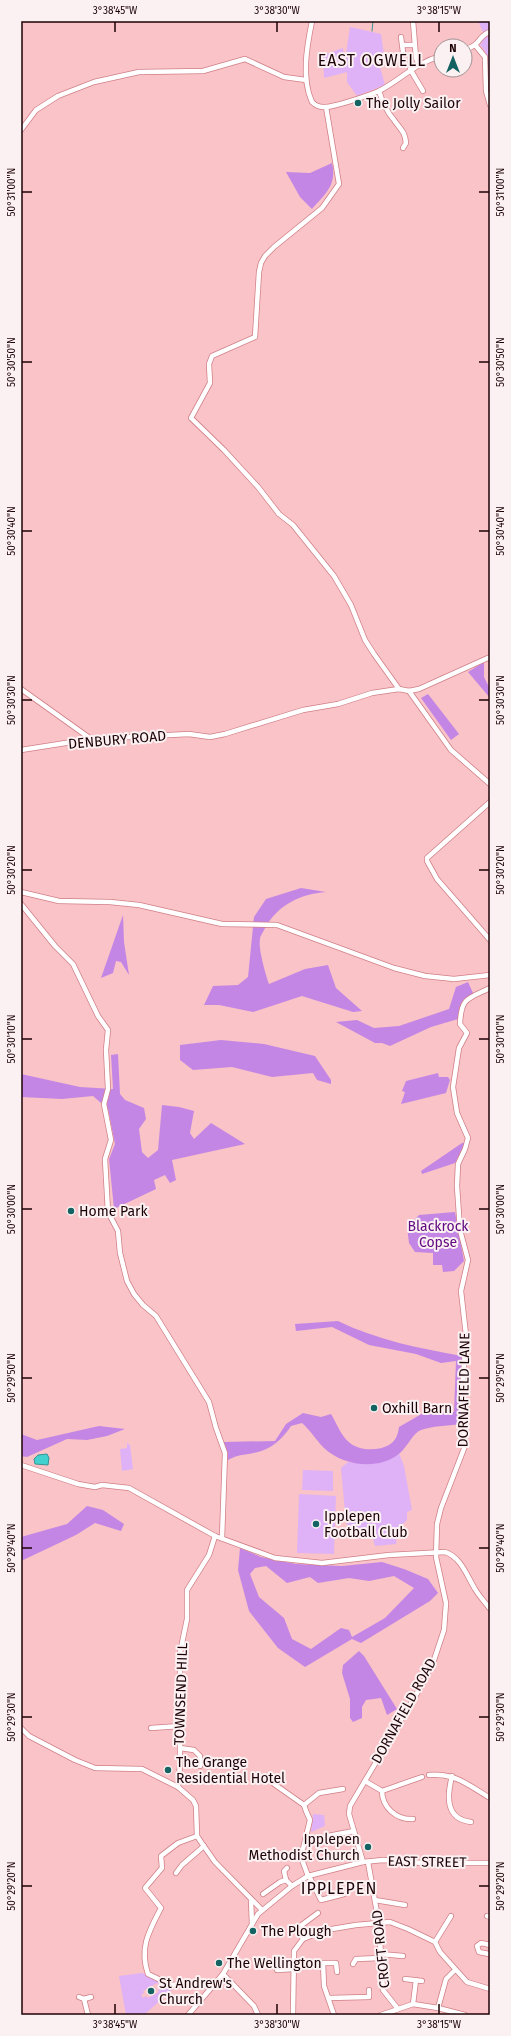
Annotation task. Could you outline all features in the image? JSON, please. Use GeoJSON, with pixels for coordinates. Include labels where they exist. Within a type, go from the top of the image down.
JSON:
{"type":"FeatureCollection","features":[{"type":"Feature","properties":{"kind":"street"},"geometry":{"type":"LineString","coordinates":[[312,21],[306,66],[306,80],[312,102],[315,105],[326,107],[379,91],[410,70],[433,59]]}},
{"type":"Feature","properties":{"kind":"street"},"geometry":{"type":"LineString","coordinates":[[413,21],[416,58],[419,65]]}},
{"type":"Feature","properties":{"kind":"street"},"geometry":{"type":"LineString","coordinates":[[473,47],[476,46],[484,34],[490,32]]}},
{"type":"Feature","properties":{"kind":"street"},"geometry":{"type":"LineString","coordinates":[[401,37],[402,52]]}},
{"type":"Feature","properties":{"kind":"street"},"geometry":{"type":"LineString","coordinates":[[402,45],[415,45]]}},
{"type":"Feature","properties":{"kind":"street"},"geometry":{"type":"LineString","coordinates":[[476,46],[485,57],[486,91],[490,105]]}},
{"type":"Feature","properties":{"kind":"street"},"geometry":{"type":"LineString","coordinates":[[21,130],[36,110],[58,96],[94,82],[139,72],[203,71],[246,60],[284,78],[306,80]]}},
{"type":"Feature","properties":{"kind":"street"},"geometry":{"type":"LineString","coordinates":[[410,70],[423,91]]}},
{"type":"Feature","properties":{"kind":"street"},"geometry":{"type":"LineString","coordinates":[[379,91],[390,115],[403,130],[406,142],[403,148]]}},
{"type":"Feature","properties":{"kind":"street"},"geometry":{"type":"LineString","coordinates":[[326,107],[339,184],[322,208],[265,256],[259,272],[255,336],[252,340],[231,346],[212,356],[209,364],[210,383],[191,418],[224,450],[258,487],[278,514],[293,526],[334,576],[351,605],[365,640],[399,689]]}},
{"type":"Feature","properties":{"kind":"street"},"geometry":{"type":"LineString","coordinates":[[490,657],[419,689],[409,691],[451,750],[490,784]]}},
{"type":"Feature","properties":{"kind":"street"},"geometry":{"type":"LineString","coordinates":[[21,689],[91,739]]}},
{"type":"Feature","properties":{"kind":"street","name":"DENBURY ROAD"},"geometry":{"type":"LineString","coordinates":[[21,750],[91,739],[189,734],[210,737],[225,734],[303,710],[338,704],[372,693],[399,689],[409,691]]}},
{"type":"Feature","properties":{"kind":"street"},"geometry":{"type":"LineString","coordinates":[[490,802],[427,858],[427,861],[437,879],[490,940]]}},
{"type":"Feature","properties":{"kind":"street"},"geometry":{"type":"LineString","coordinates":[[21,892],[59,901],[110,902],[139,905],[222,924],[276,925],[394,968],[424,976],[454,979],[490,975]]}},
{"type":"Feature","properties":{"kind":"street"},"geometry":{"type":"LineString","coordinates":[[21,904],[55,946],[73,964],[82,984],[108,1030],[106,1050],[108,1089],[104,1104],[111,1140],[105,1159],[108,1212],[118,1231],[120,1253],[127,1282],[142,1305],[156,1316],[210,1402],[216,1428],[225,1453],[222,1538]]}},
{"type":"Feature","properties":{"kind":"street","name":"DORNAFIELD LANE"},"geometry":{"type":"LineString","coordinates":[[436,1553],[437,1524],[441,1508],[465,1446],[461,1409],[466,1335],[461,1291],[468,1260],[460,1230],[457,1186],[458,1164],[468,1138],[457,1113],[453,1087],[460,1048],[468,1034],[460,1024],[463,1004],[470,997],[490,988]]}},
{"type":"Feature","properties":{"kind":"street"},"geometry":{"type":"LineString","coordinates":[[21,1465],[78,1484],[95,1487],[102,1485],[129,1488],[215,1536],[275,1558],[322,1563],[389,1555],[436,1553],[452,1554],[466,1572],[475,1589],[490,1609]]}},
{"type":"Feature","properties":{"kind":"street","name":"TOWNSEND HILL"},"geometry":{"type":"LineString","coordinates":[[178,1787],[180,1748],[180,1653],[187,1618],[187,1590],[209,1554],[215,1536]]}},
{"type":"Feature","properties":{"kind":"street","name":"DORNAFIELD ROAD"},"geometry":{"type":"LineString","coordinates":[[366,1862],[354,1831],[348,1809],[423,1683],[434,1660],[444,1630],[445,1598],[436,1553]]}},
{"type":"Feature","properties":{"kind":"street"},"geometry":{"type":"LineString","coordinates":[[151,1728],[180,1726]]}},
{"type":"Feature","properties":{"kind":"street"},"geometry":{"type":"LineString","coordinates":[[21,1728],[29,1736],[95,1768],[142,1769],[178,1787],[194,1800],[196,1806],[197,1836],[215,1862],[262,1910]]}},
{"type":"Feature","properties":{"kind":"street"},"geometry":{"type":"LineString","coordinates":[[180,1748],[194,1750],[200,1756],[200,1766]]}},
{"type":"Feature","properties":{"kind":"street"},"geometry":{"type":"LineString","coordinates":[[429,1776],[452,1776],[490,1798]]}},
{"type":"Feature","properties":{"kind":"street"},"geometry":{"type":"LineString","coordinates":[[452,1776],[449,1798],[452,1813],[456,1817],[471,1822]]}},
{"type":"Feature","properties":{"kind":"street"},"geometry":{"type":"LineString","coordinates":[[365,1781],[382,1791],[422,1777]]}},
{"type":"Feature","properties":{"kind":"street"},"geometry":{"type":"LineString","coordinates":[[274,1784],[304,1805],[310,1820],[301,1857],[321,1900],[344,1894]]}},
{"type":"Feature","properties":{"kind":"street"},"geometry":{"type":"LineString","coordinates":[[304,1805],[319,1793],[343,1789]]}},
{"type":"Feature","properties":{"kind":"street"},"geometry":{"type":"LineString","coordinates":[[382,1791],[383,1801],[391,1812],[402,1818],[413,1819]]}},
{"type":"Feature","properties":{"kind":"street"},"geometry":{"type":"LineString","coordinates":[[452,1821],[456,1817]]}},
{"type":"Feature","properties":{"kind":"street"},"geometry":{"type":"LineString","coordinates":[[328,1836],[354,1831]]}},
{"type":"Feature","properties":{"kind":"street"},"geometry":{"type":"LineString","coordinates":[[197,1836],[178,1843],[161,1856],[162,1868],[145,1888],[161,1908],[145,1943],[144,1957],[148,1974],[155,1979],[171,1985],[212,1981],[216,1982]]}},
{"type":"Feature","properties":{"kind":"street"},"geometry":{"type":"LineString","coordinates":[[176,1873],[182,1865],[204,1846]]}},
{"type":"Feature","properties":{"kind":"street","name":"EAST STREET"},"geometry":{"type":"LineString","coordinates":[[188,2015],[223,1974],[252,1924],[262,1910],[292,1886],[309,1876],[366,1862],[392,1860],[423,1863],[490,1863]]}},
{"type":"Feature","properties":{"kind":"street","name":"CROFT ROAD"},"geometry":{"type":"LineString","coordinates":[[366,1862],[375,1900],[384,1990],[398,2009]]}},
{"type":"Feature","properties":{"kind":"street"},"geometry":{"type":"LineString","coordinates":[[287,1868],[284,1871],[286,1880],[292,1886]]}},
{"type":"Feature","properties":{"kind":"street"},"geometry":{"type":"LineString","coordinates":[[263,1894],[280,1882],[286,1880]]}},
{"type":"Feature","properties":{"kind":"street"},"geometry":{"type":"LineString","coordinates":[[251,1900],[252,1924]]}},
{"type":"Feature","properties":{"kind":"street"},"geometry":{"type":"LineString","coordinates":[[375,1900],[405,1905]]}},
{"type":"Feature","properties":{"kind":"street"},"geometry":{"type":"LineString","coordinates":[[303,1939],[300,1927],[318,1913]]}},
{"type":"Feature","properties":{"kind":"street"},"geometry":{"type":"LineString","coordinates":[[435,1942],[451,1916]]}},
{"type":"Feature","properties":{"kind":"street"},"geometry":{"type":"LineString","coordinates":[[294,2015],[293,1955],[303,1939],[326,1930],[394,1923],[435,1942],[455,1970],[470,1984],[490,1989]]}},
{"type":"Feature","properties":{"kind":"street"},"geometry":{"type":"LineString","coordinates":[[480,1943],[490,1946],[490,1956],[479,1952],[477,1946],[480,1943]]}},
{"type":"Feature","properties":{"kind":"street"},"geometry":{"type":"LineString","coordinates":[[353,1964],[356,1959],[380,1956],[403,1956]]}},
{"type":"Feature","properties":{"kind":"street"},"geometry":{"type":"LineString","coordinates":[[334,2015],[324,1986],[323,1963],[336,1963],[337,1972]]}},
{"type":"Feature","properties":{"kind":"street"},"geometry":{"type":"LineString","coordinates":[[277,1970],[293,1969]]}},
{"type":"Feature","properties":{"kind":"street"},"geometry":{"type":"LineString","coordinates":[[438,2008],[446,1979],[455,1970]]}},
{"type":"Feature","properties":{"kind":"street"},"geometry":{"type":"LineString","coordinates":[[223,1974],[254,2006],[258,2015]]}},
{"type":"Feature","properties":{"kind":"street"},"geometry":{"type":"LineString","coordinates":[[405,1979],[422,1980]]}},
{"type":"Feature","properties":{"kind":"street"},"geometry":{"type":"LineString","coordinates":[[413,2004],[416,1980]]}},
{"type":"Feature","properties":{"kind":"street"},"geometry":{"type":"LineString","coordinates":[[329,1998],[369,1997],[369,1990]]}},
{"type":"Feature","properties":{"kind":"street"},"geometry":{"type":"LineString","coordinates":[[88,2015],[82,1998],[91,1998]]}},
{"type":"Feature","properties":{"kind":"street"},"geometry":{"type":"LineString","coordinates":[[381,2015],[386,2015],[413,2004],[438,2008],[465,2015]]}},
{"type":"Feature","properties":{"kind":"shaded area"},"geometry":{"type":"Polygon","coordinates":[[[478,21],[490,21],[490,29],[483,32],[478,21]]]}},
{"type":"Feature","properties":{"kind":"shaded area"},"geometry":{"type":"Polygon","coordinates":[[[350,27],[381,34],[385,62],[380,67],[385,85],[357,96],[347,82],[347,72],[324,78],[323,55],[343,48],[345,60],[350,27]]]}},
{"type":"Feature","properties":{"kind":"shaded area"},"geometry":{"type":"Polygon","coordinates":[[[490,33],[490,101],[487,56],[480,45],[486,35],[490,33]]]}},
{"type":"Feature","properties":{"kind":"shaded area"},"geometry":{"type":"Polygon","coordinates":[[[127,1443],[130,1445],[133,1469],[122,1471],[120,1449],[127,1448],[127,1443]]]}},
{"type":"Feature","properties":{"kind":"shaded area"},"geometry":{"type":"Polygon","coordinates":[[[399,1453],[404,1466],[412,1510],[407,1512],[407,1520],[398,1529],[396,1544],[375,1546],[372,1535],[350,1528],[346,1523],[341,1468],[348,1462],[375,1463],[399,1453]]]}},
{"type":"Feature","properties":{"kind":"shaded area"},"geometry":{"type":"Polygon","coordinates":[[[303,1470],[333,1471],[333,1491],[302,1490],[303,1470]]]}},
{"type":"Feature","properties":{"kind":"shaded area","name":"Ipplepen Football Club"},"geometry":{"type":"Polygon","coordinates":[[[299,1494],[336,1496],[334,1554],[297,1553],[299,1494]]]}},
{"type":"Feature","properties":{"kind":"shaded area"},"geometry":{"type":"Polygon","coordinates":[[[313,1814],[324,1815],[325,1826],[311,1832],[313,1814]]]}},
{"type":"Feature","properties":{"kind":"shaded area"},"geometry":{"type":"Polygon","coordinates":[[[142,1973],[171,1987],[172,1990],[144,2015],[126,2015],[119,1976],[142,1973]],[[157,1983],[143,1991],[144,1993],[141,1995],[143,1998],[146,1996],[148,1998],[159,1992],[158,1990],[161,1988],[157,1983]]]}},
{"type":"Feature","properties":{"kind":"green space"},"geometry":{"type":"Polygon","coordinates":[[[332,163],[332,183],[326,193],[312,209],[300,197],[286,172],[310,173],[332,163]]]}},
{"type":"Feature","properties":{"kind":"green space"},"geometry":{"type":"Polygon","coordinates":[[[484,662],[484,677],[490,689],[490,698],[468,672],[484,662]]]}},
{"type":"Feature","properties":{"kind":"green space"},"geometry":{"type":"Polygon","coordinates":[[[428,694],[459,734],[451,740],[421,698],[428,694]]]}},
{"type":"Feature","properties":{"kind":"green space"},"geometry":{"type":"Polygon","coordinates":[[[301,888],[326,892],[307,895],[291,902],[276,913],[265,928],[260,938],[260,949],[269,984],[305,969],[328,965],[336,988],[362,1011],[353,1012],[302,996],[253,1012],[219,1005],[204,1005],[213,986],[238,985],[248,977],[254,917],[266,899],[301,888]]]}},
{"type":"Feature","properties":{"kind":"green space"},"geometry":{"type":"Polygon","coordinates":[[[123,915],[124,942],[129,975],[121,962],[116,961],[113,973],[101,978],[123,915]]]}},
{"type":"Feature","properties":{"kind":"green space"},"geometry":{"type":"Polygon","coordinates":[[[468,982],[473,993],[467,999],[458,1019],[431,1027],[390,1046],[382,1043],[375,1043],[336,1022],[357,1020],[374,1028],[399,1026],[449,1009],[456,987],[468,982]]]}},
{"type":"Feature","properties":{"kind":"green space"},"geometry":{"type":"Polygon","coordinates":[[[221,1040],[264,1044],[315,1056],[331,1080],[331,1084],[317,1080],[313,1073],[272,1077],[232,1067],[193,1070],[180,1060],[180,1045],[221,1040]]]}},
{"type":"Feature","properties":{"kind":"green space"},"geometry":{"type":"Polygon","coordinates":[[[118,1054],[120,1094],[125,1100],[144,1108],[146,1119],[139,1129],[142,1152],[148,1158],[158,1150],[162,1105],[194,1111],[190,1133],[194,1139],[211,1123],[245,1144],[172,1160],[176,1180],[170,1183],[165,1175],[154,1180],[156,1189],[114,1209],[109,1159],[115,1144],[108,1109],[93,1096],[62,1099],[21,1097],[21,1074],[80,1087],[113,1089],[111,1055],[118,1054]]]}},
{"type":"Feature","properties":{"kind":"green space"},"geometry":{"type":"Polygon","coordinates":[[[438,1073],[439,1077],[448,1077],[450,1080],[446,1093],[401,1104],[405,1092],[402,1091],[406,1081],[438,1073]]]}},
{"type":"Feature","properties":{"kind":"green space"},"geometry":{"type":"Polygon","coordinates":[[[462,1143],[466,1143],[455,1163],[422,1174],[421,1171],[462,1143]]]}},
{"type":"Feature","properties":{"kind":"green space","name":"Blackrock Copse"},"geometry":{"type":"Polygon","coordinates":[[[455,1212],[464,1261],[454,1271],[443,1272],[442,1265],[433,1265],[433,1253],[415,1252],[409,1243],[407,1227],[419,1215],[455,1212]]]}},
{"type":"Feature","properties":{"kind":"green space"},"geometry":{"type":"Polygon","coordinates":[[[338,1321],[353,1328],[383,1338],[462,1356],[460,1424],[421,1430],[415,1434],[400,1453],[391,1459],[372,1464],[351,1462],[332,1454],[324,1448],[302,1423],[291,1426],[285,1435],[268,1448],[228,1460],[223,1442],[275,1441],[286,1424],[303,1413],[321,1417],[331,1414],[347,1440],[354,1446],[364,1449],[375,1449],[389,1445],[396,1437],[399,1427],[425,1412],[454,1412],[456,1361],[441,1363],[416,1354],[369,1345],[332,1327],[296,1331],[295,1324],[338,1321]]]}},
{"type":"Feature","properties":{"kind":"green space"},"geometry":{"type":"Polygon","coordinates":[[[99,1426],[125,1429],[107,1436],[87,1440],[67,1439],[27,1457],[21,1456],[21,1434],[37,1440],[99,1426]]]}},
{"type":"Feature","properties":{"kind":"green space"},"geometry":{"type":"Polygon","coordinates":[[[87,1506],[103,1510],[124,1524],[121,1531],[95,1523],[76,1535],[21,1561],[21,1537],[67,1524],[87,1506]]]}},
{"type":"Feature","properties":{"kind":"green space"},"geometry":{"type":"Polygon","coordinates":[[[240,1548],[261,1557],[296,1564],[342,1566],[382,1562],[428,1579],[438,1593],[430,1601],[361,1643],[352,1639],[305,1667],[278,1648],[249,1611],[238,1570],[240,1548]],[[266,1566],[255,1568],[250,1574],[259,1597],[284,1618],[292,1639],[311,1649],[341,1628],[349,1630],[352,1637],[385,1618],[414,1588],[394,1576],[369,1581],[349,1578],[318,1583],[310,1577],[287,1583],[266,1566]]]}},
{"type":"Feature","properties":{"kind":"green space"},"geometry":{"type":"Polygon","coordinates":[[[359,1651],[364,1656],[397,1709],[387,1715],[381,1698],[366,1700],[362,1707],[362,1718],[353,1722],[350,1718],[350,1699],[342,1673],[343,1665],[359,1651]]]}},
{"type":"Feature","properties":{"kind":"water"},"geometry":{"type":"Polygon","coordinates":[[[47,1454],[49,1458],[48,1465],[35,1464],[34,1459],[38,1455],[47,1454]]]}},
{"type":"Feature","properties":{"kind":"waterway"},"geometry":{"type":"LineString","coordinates":[[372,31],[373,21]]}},
{"type":"Feature","properties":{"kind":"place","name":"The Jolly Sailor"},"geometry":{"type":"Point","coordinates":[358,103]}},
{"type":"Feature","properties":{"kind":"place","name":"Home Park"},"geometry":{"type":"Point","coordinates":[71,1211]}},
{"type":"Feature","properties":{"kind":"place","name":"Oxhill Barn"},"geometry":{"type":"Point","coordinates":[374,1408]}},
{"type":"Feature","properties":{"kind":"place","name":"Ipplepen Football Club"},"geometry":{"type":"Point","coordinates":[316,1524]}},
{"type":"Feature","properties":{"kind":"place","name":"The Grange Residential Hotel"},"geometry":{"type":"Point","coordinates":[168,1770]}},
{"type":"Feature","properties":{"kind":"place","name":"Ipplepen Methodist Church"},"geometry":{"type":"Point","coordinates":[368,1847]}},
{"type":"Feature","properties":{"kind":"place","name":"The Plough"},"geometry":{"type":"Point","coordinates":[253,1931]}},
{"type":"Feature","properties":{"kind":"place","name":"The Wellington"},"geometry":{"type":"Point","coordinates":[219,1963]}},
{"type":"Feature","properties":{"kind":"place","name":"St Andrew's Church"},"geometry":{"type":"Point","coordinates":[151,1991]}},
{"type":"Feature","properties":{"kind":"district","name":"EAST OGWELL"},"geometry":{"type":"Point","coordinates":[372,60]}},
{"type":"Feature","properties":{"kind":"district","name":"IPPLEPEN"},"geometry":{"type":"Point","coordinates":[339,1888]}}]}
